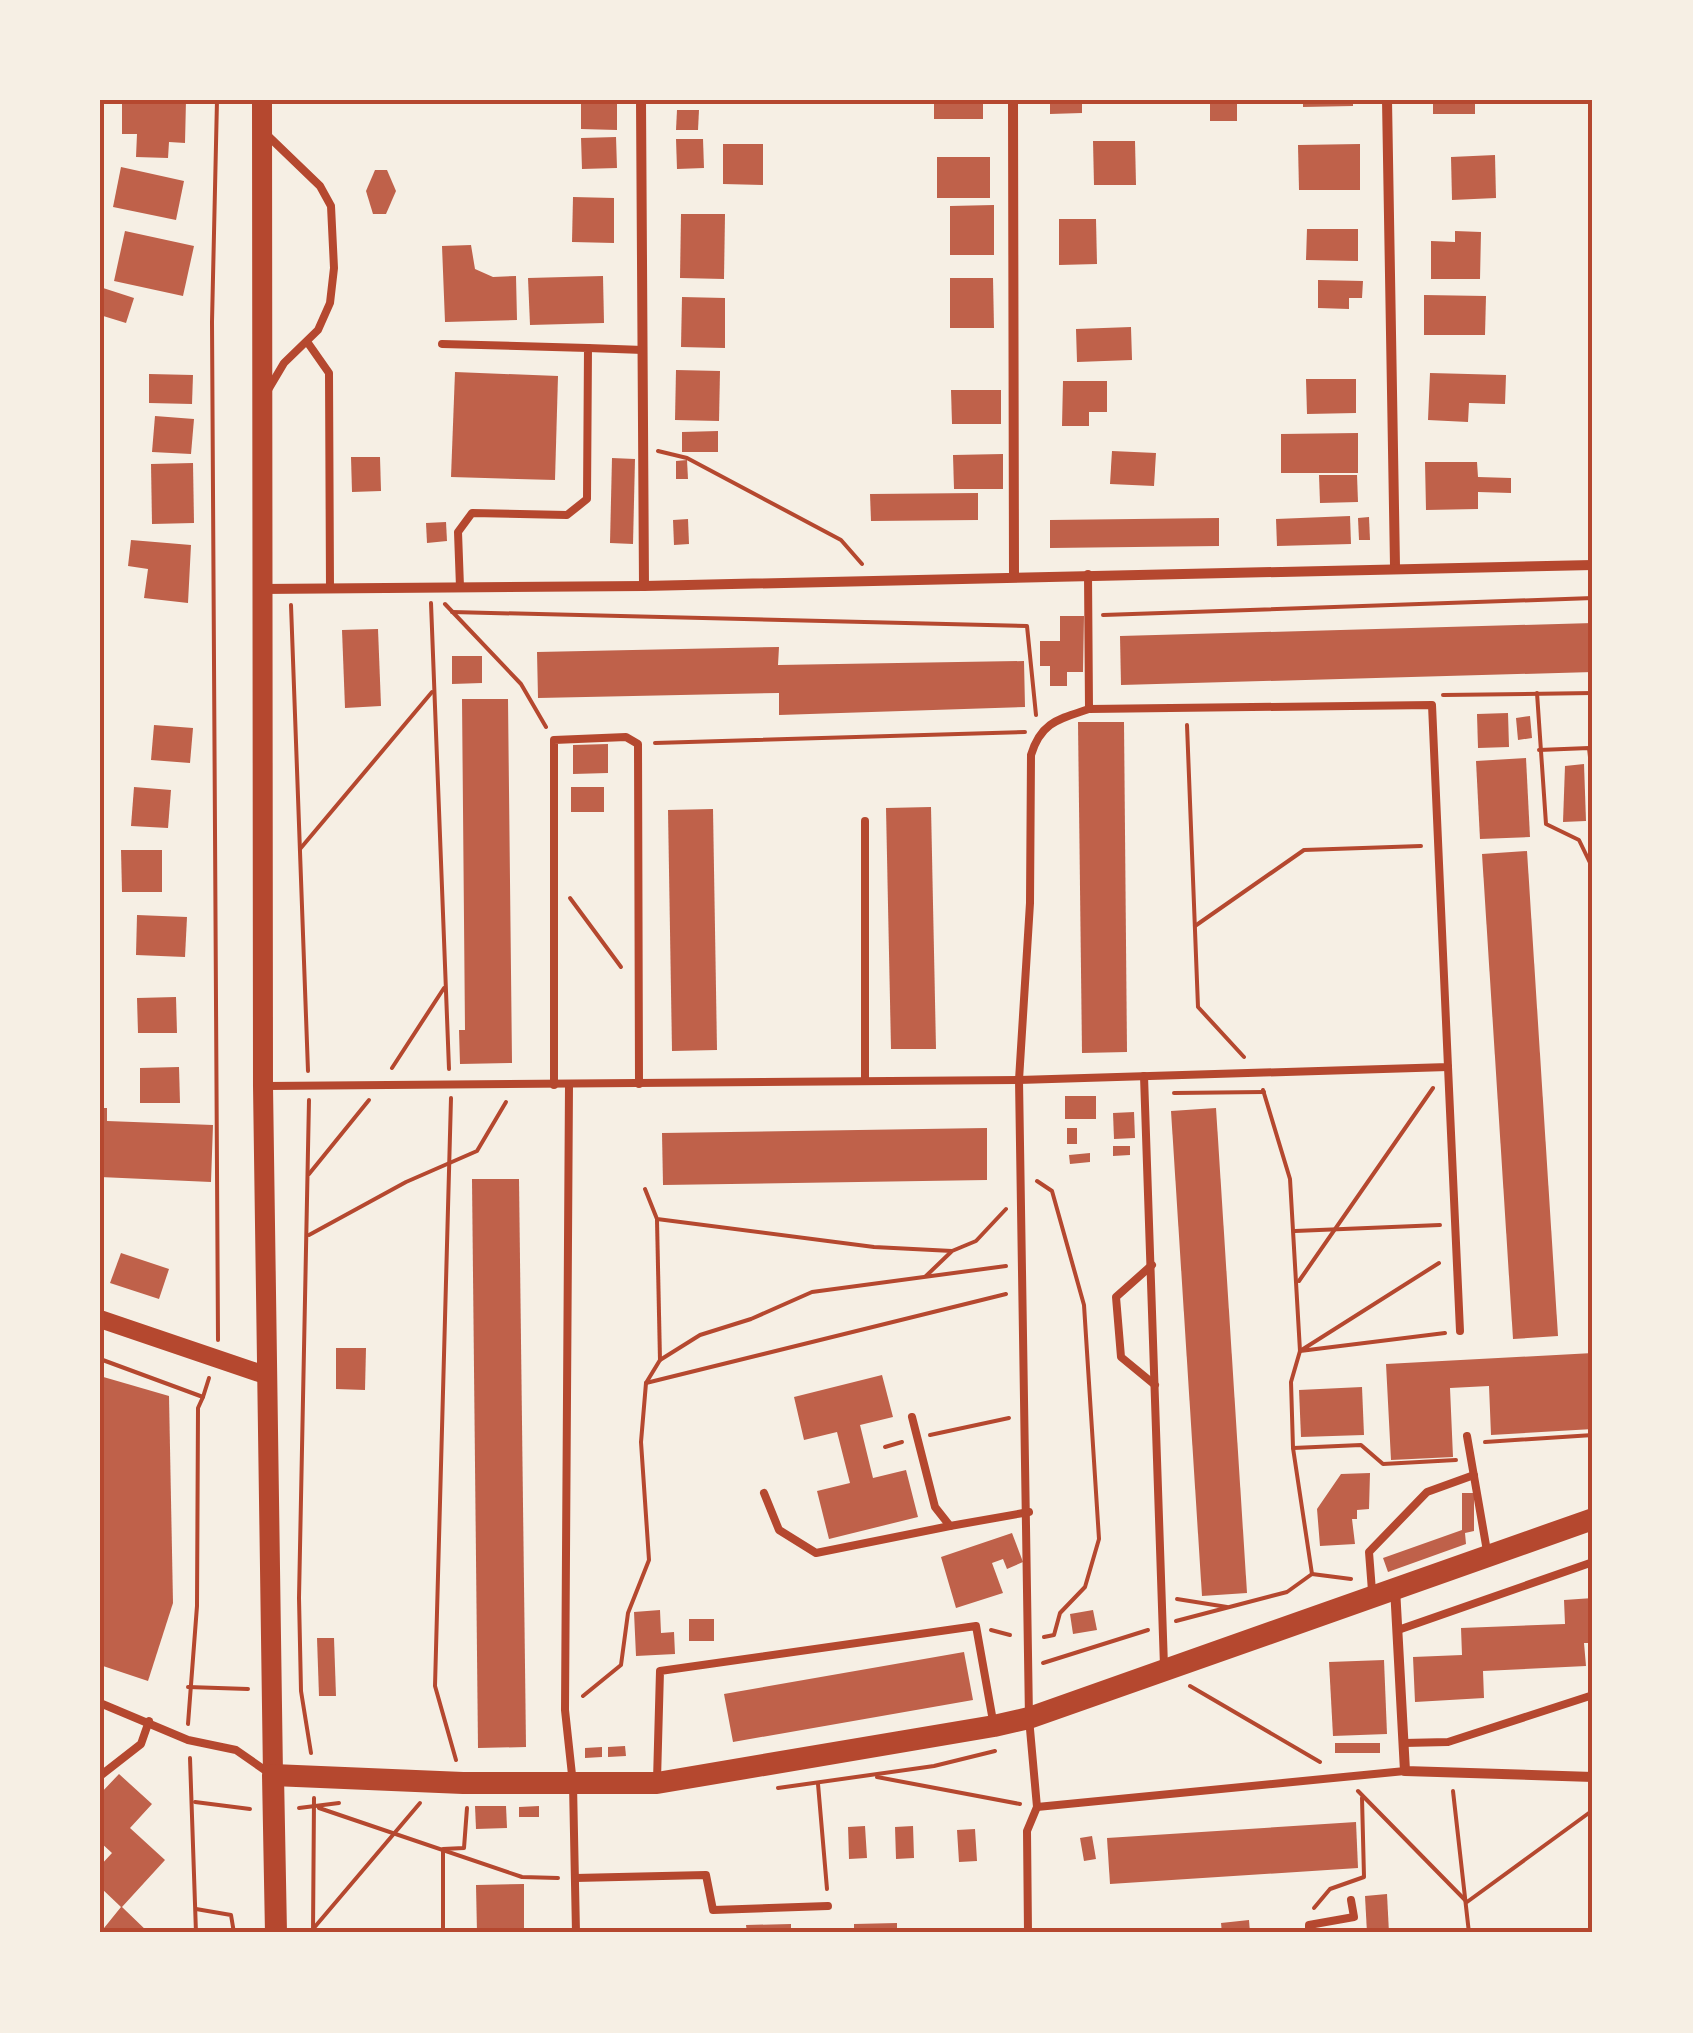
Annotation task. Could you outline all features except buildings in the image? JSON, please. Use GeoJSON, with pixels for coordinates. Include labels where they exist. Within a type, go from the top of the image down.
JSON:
{"type":"FeatureCollection","features":[{"type":"Feature","properties":{"kind":"main road"},"geometry":{"type":"LineString","coordinates":[[262,100],[260,589],[265,1375],[276,1933]]}},
{"type":"Feature","properties":{"kind":"main road"},"geometry":{"type":"LineString","coordinates":[[274,1776],[463,1784],[657,1783],[994,1726],[1029,1718],[1593,1519]]}},
{"type":"Feature","properties":{"kind":"street"},"geometry":{"type":"LineString","coordinates":[[641,100],[644,586]]}},
{"type":"Feature","properties":{"kind":"street"},"geometry":{"type":"LineString","coordinates":[[1012,100],[1014,576]]}},
{"type":"Feature","properties":{"kind":"street"},"geometry":{"type":"LineString","coordinates":[[1387,100],[1395,566]]}},
{"type":"Feature","properties":{"kind":"street"},"geometry":{"type":"LineString","coordinates":[[260,589],[644,586],[1395,566],[1593,565]]}},
{"type":"Feature","properties":{"kind":"street"},"geometry":{"type":"LineString","coordinates":[[100,1320],[265,1375]]}},
{"type":"Feature","properties":{"kind":"street"},"geometry":{"type":"LineString","coordinates":[[1395,1588],[1406,1771],[1593,1777]]}},
{"type":"Feature","properties":{"kind":"lane"},"geometry":{"type":"LineString","coordinates":[[260,403],[284,362],[308,342],[330,303],[334,268],[331,206],[320,186],[262,130]]}},
{"type":"Feature","properties":{"kind":"lane"},"geometry":{"type":"LineString","coordinates":[[308,342],[330,373],[330,587]]}},
{"type":"Feature","properties":{"kind":"lane"},"geometry":{"type":"LineString","coordinates":[[442,344],[643,350]]}},
{"type":"Feature","properties":{"kind":"lane"},"geometry":{"type":"LineString","coordinates":[[460,587],[458,532],[472,513],[567,515],[587,498],[588,348]]}},
{"type":"Feature","properties":{"kind":"lane"},"geometry":{"type":"LineString","coordinates":[[1088,574],[1090,708]]}},
{"type":"Feature","properties":{"kind":"lane"},"geometry":{"type":"LineString","coordinates":[[1028,1933],[1028,1831],[1036,1807],[1029,1718],[1029,1512],[1020,1264],[1019,1080],[1030,903],[1031,754],[1038,732],[1052,721],[1090,708],[1432,705],[1460,1331]]}},
{"type":"Feature","properties":{"kind":"lane"},"geometry":{"type":"LineString","coordinates":[[554,1084],[554,740],[626,737],[638,744],[639,1084]]}},
{"type":"Feature","properties":{"kind":"lane"},"geometry":{"type":"LineString","coordinates":[[864,1080],[865,822]]}},
{"type":"Feature","properties":{"kind":"lane"},"geometry":{"type":"LineString","coordinates":[[263,1086],[1019,1080],[1448,1067]]}},
{"type":"Feature","properties":{"kind":"lane"},"geometry":{"type":"LineString","coordinates":[[1144,1076],[1164,1670]]}},
{"type":"Feature","properties":{"kind":"lane"},"geometry":{"type":"LineString","coordinates":[[569,1084],[565,1710],[573,1784],[576,1933]]}},
{"type":"Feature","properties":{"kind":"lane"},"geometry":{"type":"LineString","coordinates":[[1152,1265],[1116,1297],[1121,1357],[1156,1385]]}},
{"type":"Feature","properties":{"kind":"lane"},"geometry":{"type":"LineString","coordinates":[[912,1417],[936,1507],[950,1526]]}},
{"type":"Feature","properties":{"kind":"lane"},"geometry":{"type":"LineString","coordinates":[[1467,1436],[1488,1555]]}},
{"type":"Feature","properties":{"kind":"lane"},"geometry":{"type":"LineString","coordinates":[[1372,1596],[1369,1552],[1427,1492],[1474,1475]]}},
{"type":"Feature","properties":{"kind":"lane"},"geometry":{"type":"LineString","coordinates":[[764,1493],[779,1530],[816,1553],[1029,1512]]}},
{"type":"Feature","properties":{"kind":"lane"},"geometry":{"type":"LineString","coordinates":[[1398,1630],[1593,1562]]}},
{"type":"Feature","properties":{"kind":"lane"},"geometry":{"type":"LineString","coordinates":[[657,1783],[660,1671],[976,1626],[994,1726]]}},
{"type":"Feature","properties":{"kind":"lane"},"geometry":{"type":"LineString","coordinates":[[1404,1743],[1448,1742],[1593,1695]]}},
{"type":"Feature","properties":{"kind":"lane"},"geometry":{"type":"LineString","coordinates":[[100,1703],[188,1740],[236,1750],[274,1776]]}},
{"type":"Feature","properties":{"kind":"lane"},"geometry":{"type":"LineString","coordinates":[[100,1776],[142,1744],[149,1721]]}},
{"type":"Feature","properties":{"kind":"lane"},"geometry":{"type":"LineString","coordinates":[[1036,1807],[1406,1771]]}},
{"type":"Feature","properties":{"kind":"lane"},"geometry":{"type":"LineString","coordinates":[[575,1878],[706,1875],[713,1910],[828,1906]]}},
{"type":"Feature","properties":{"kind":"lane"},"geometry":{"type":"LineString","coordinates":[[1309,1929],[1354,1917],[1350,1900]]}},
{"type":"Feature","properties":{"kind":"path"},"geometry":{"type":"LineString","coordinates":[[188,1716],[196,1606],[198,1408],[219,1336],[212,401],[218,100]]}},
{"type":"Feature","properties":{"kind":"path"},"geometry":{"type":"LineString","coordinates":[[644,448],[686,458],[841,540],[877,580]]}},
{"type":"Feature","properties":{"kind":"path"},"geometry":{"type":"LineString","coordinates":[[430,587],[520,684],[554,740]]}},
{"type":"Feature","properties":{"kind":"path"},"geometry":{"type":"LineString","coordinates":[[430,587],[448,1057]]}},
{"type":"Feature","properties":{"kind":"path"},"geometry":{"type":"LineString","coordinates":[[290,588],[309,1174],[298,1598],[301,1691],[304,1724],[311,1741],[315,1806],[314,1931]]}},
{"type":"Feature","properties":{"kind":"path"},"geometry":{"type":"LineString","coordinates":[[1088,615],[1593,598]]}},
{"type":"Feature","properties":{"kind":"path"},"geometry":{"type":"LineString","coordinates":[[452,612],[1027,626],[1038,732],[638,744]]}},
{"type":"Feature","properties":{"kind":"path"},"geometry":{"type":"LineString","coordinates":[[300,849],[434,690]]}},
{"type":"Feature","properties":{"kind":"path"},"geometry":{"type":"LineString","coordinates":[[1537,693],[1546,824],[1579,840],[1593,869]]}},
{"type":"Feature","properties":{"kind":"path"},"geometry":{"type":"LineString","coordinates":[[1186,708],[1198,1006],[1258,1072],[1290,1179],[1299,1281],[1300,1351],[1291,1382],[1293,1448],[1312,1574],[1352,1580]]}},
{"type":"Feature","properties":{"kind":"path"},"geometry":{"type":"LineString","coordinates":[[1540,750],[1589,748],[1593,784]]}},
{"type":"Feature","properties":{"kind":"path"},"geometry":{"type":"LineString","coordinates":[[1194,926],[1304,850],[1438,845]]}},
{"type":"Feature","properties":{"kind":"path"},"geometry":{"type":"LineString","coordinates":[[554,876],[639,990]]}},
{"type":"Feature","properties":{"kind":"path"},"geometry":{"type":"LineString","coordinates":[[309,1174],[381,1086],[445,986]]}},
{"type":"Feature","properties":{"kind":"path"},"geometry":{"type":"LineString","coordinates":[[1299,1281],[1448,1067]]}},
{"type":"Feature","properties":{"kind":"path"},"geometry":{"type":"LineString","coordinates":[[443,1849],[464,1848],[468,1799],[435,1686],[451,1085]]}},
{"type":"Feature","properties":{"kind":"path"},"geometry":{"type":"LineString","coordinates":[[309,1235],[477,1152],[515,1085]]}},
{"type":"Feature","properties":{"kind":"path"},"geometry":{"type":"LineString","coordinates":[[1146,1094],[1264,1092]]}},
{"type":"Feature","properties":{"kind":"path"},"geometry":{"type":"LineString","coordinates":[[976,1626],[1030,1640],[1054,1635],[1060,1613],[1085,1588],[1099,1539],[1084,1305],[1052,1191],[1020,1168]]}},
{"type":"Feature","properties":{"kind":"path"},"geometry":{"type":"LineString","coordinates":[[645,1189],[658,1218],[660,1360]]}},
{"type":"Feature","properties":{"kind":"path"},"geometry":{"type":"LineString","coordinates":[[926,1276],[952,1251],[976,1241],[1020,1195]]}},
{"type":"Feature","properties":{"kind":"path"},"geometry":{"type":"LineString","coordinates":[[658,1218],[874,1247],[952,1251]]}},
{"type":"Feature","properties":{"kind":"path"},"geometry":{"type":"LineString","coordinates":[[1295,1231],[1454,1225]]}},
{"type":"Feature","properties":{"kind":"path"},"geometry":{"type":"LineString","coordinates":[[1300,1351],[1455,1253]]}},
{"type":"Feature","properties":{"kind":"path"},"geometry":{"type":"LineString","coordinates":[[565,1710],[621,1664],[628,1613],[649,1560],[641,1442],[646,1383],[660,1360],[700,1335],[812,1292],[1020,1264]]}},
{"type":"Feature","properties":{"kind":"path"},"geometry":{"type":"LineString","coordinates":[[646,1383],[1022,1290]]}},
{"type":"Feature","properties":{"kind":"path"},"geometry":{"type":"LineString","coordinates":[[1300,1351],[1460,1331]]}},
{"type":"Feature","properties":{"kind":"path"},"geometry":{"type":"LineString","coordinates":[[100,1359],[203,1397]]}},
{"type":"Feature","properties":{"kind":"path"},"geometry":{"type":"LineString","coordinates":[[884,1447],[1007,1420],[1027,1402]]}},
{"type":"Feature","properties":{"kind":"path"},"geometry":{"type":"LineString","coordinates":[[1293,1448],[1361,1445],[1383,1464],[1460,1460],[1482,1442],[1593,1434]]}},
{"type":"Feature","properties":{"kind":"path"},"geometry":{"type":"LineString","coordinates":[[1162,1600],[1230,1607]]}},
{"type":"Feature","properties":{"kind":"path"},"geometry":{"type":"LineString","coordinates":[[188,1688],[301,1691]]}},
{"type":"Feature","properties":{"kind":"path"},"geometry":{"type":"LineString","coordinates":[[1593,1695],[1593,1766]]}},
{"type":"Feature","properties":{"kind":"path"},"geometry":{"type":"LineString","coordinates":[[188,1740],[195,1802],[196,1933]]}},
{"type":"Feature","properties":{"kind":"path"},"geometry":{"type":"LineString","coordinates":[[1450,1772],[1469,1933]]}},
{"type":"Feature","properties":{"kind":"path"},"geometry":{"type":"LineString","coordinates":[[873,1776],[1036,1807]]}},
{"type":"Feature","properties":{"kind":"path"},"geometry":{"type":"LineString","coordinates":[[818,1784],[828,1906]]}},
{"type":"Feature","properties":{"kind":"path"},"geometry":{"type":"LineString","coordinates":[[1309,1929],[1316,1904],[1330,1889],[1364,1877],[1362,1798]]}},
{"type":"Feature","properties":{"kind":"path"},"geometry":{"type":"LineString","coordinates":[[314,1931],[423,1800]]}},
{"type":"Feature","properties":{"kind":"path"},"geometry":{"type":"LineString","coordinates":[[315,1806],[392,1836],[522,1877],[575,1878]]}},
{"type":"Feature","properties":{"kind":"path"},"geometry":{"type":"LineString","coordinates":[[1468,1902],[1593,1810]]}},
{"type":"Feature","properties":{"kind":"path"},"geometry":{"type":"LineString","coordinates":[[443,1849],[444,1933]]}},
{"type":"Feature","properties":{"kind":"path"},"geometry":{"type":"LineString","coordinates":[[196,1909],[230,1915],[234,1933]]}}]}
